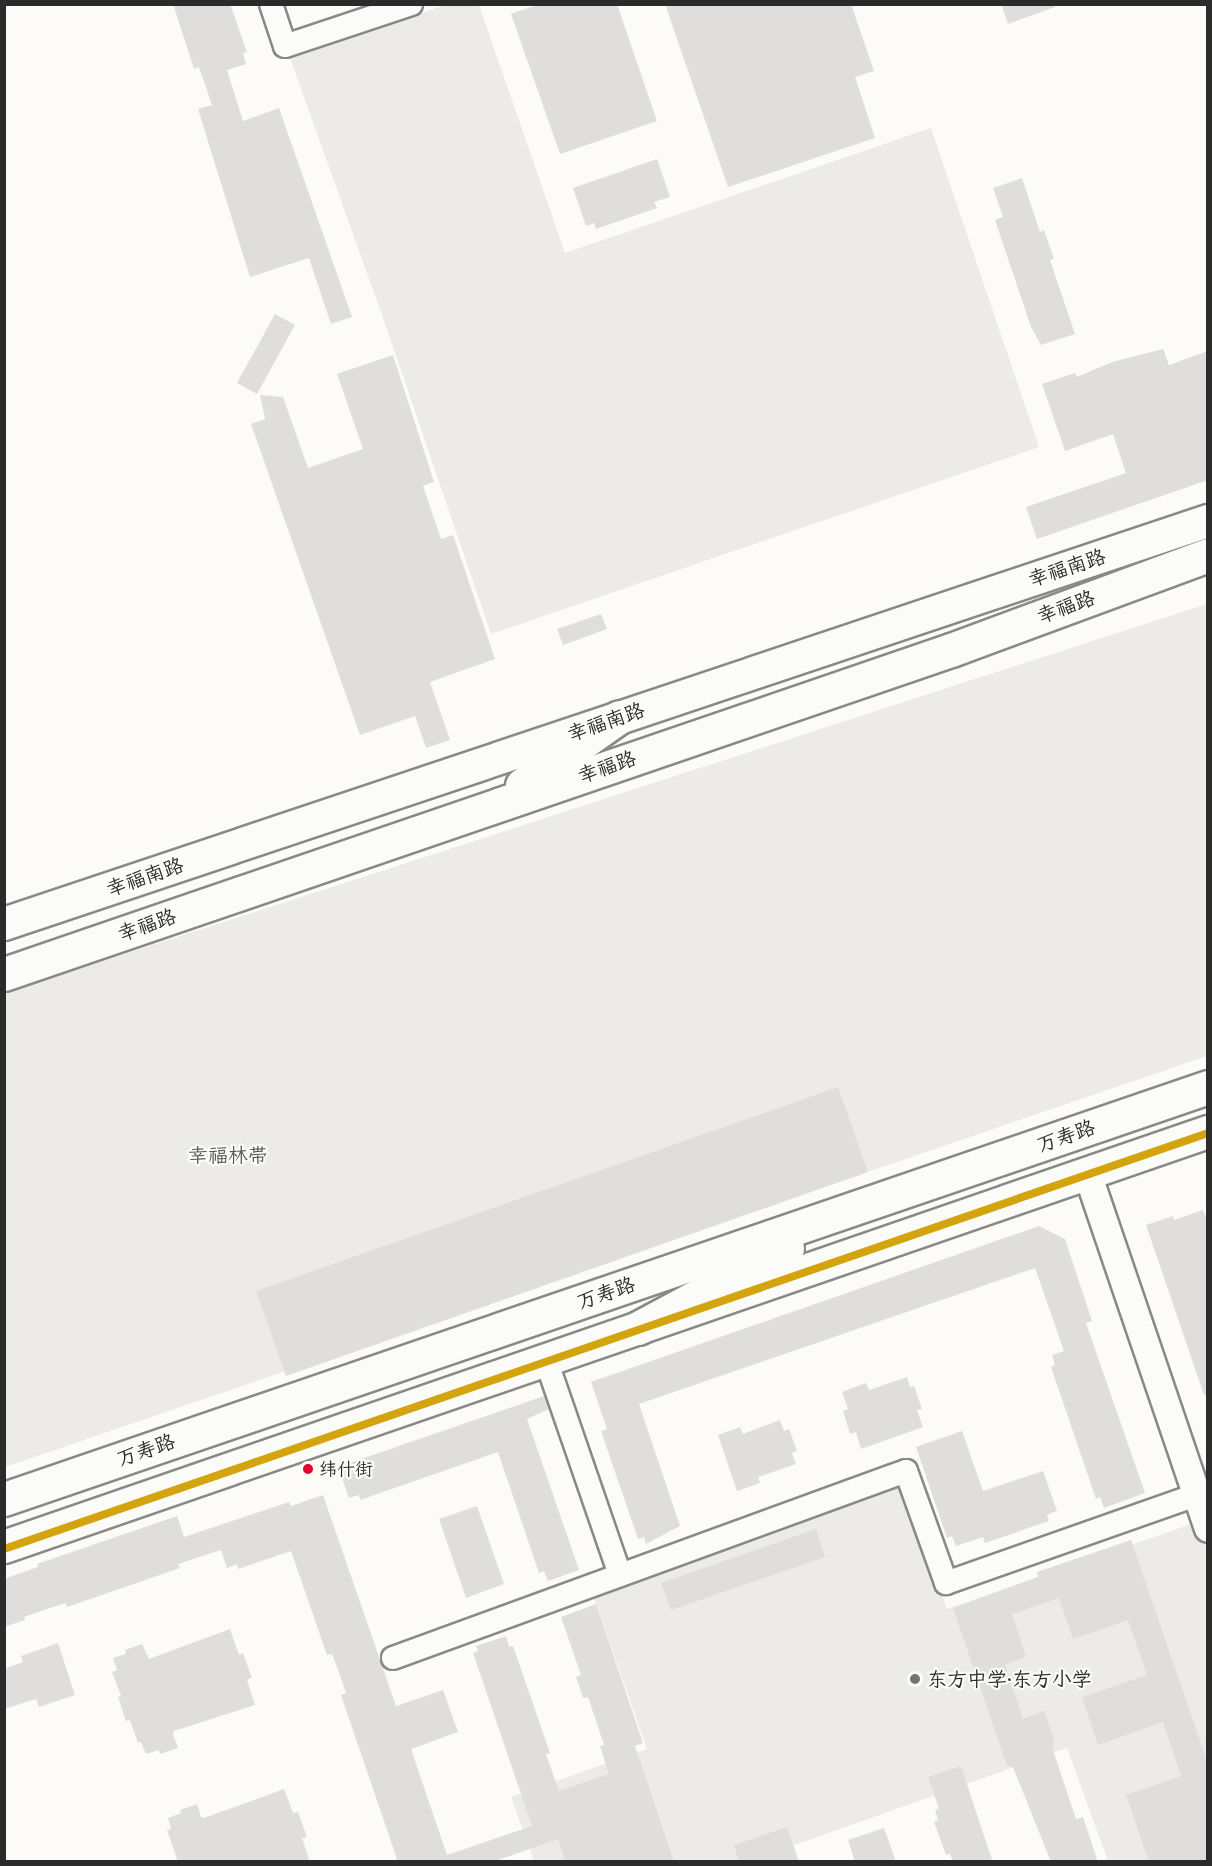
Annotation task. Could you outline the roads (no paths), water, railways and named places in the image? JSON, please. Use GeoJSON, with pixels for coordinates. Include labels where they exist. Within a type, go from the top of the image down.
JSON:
{"type":"FeatureCollection","features":[{"type":"Feature","properties":{"kind":"main road","name":"幸福南路"},"geometry":{"type":"LineString","coordinates":[[4,924],[1208,520]]}},
{"type":"Feature","properties":{"kind":"main road","name":"幸福路"},"geometry":{"type":"LineString","coordinates":[[4,974],[951,650],[1208,555]]}},
{"type":"Feature","properties":{"kind":"main road"},"geometry":{"type":"LineString","coordinates":[[489,808],[619,717]]}},
{"type":"Feature","properties":{"kind":"main road","name":"万寿路"},"geometry":{"type":"LineString","coordinates":[[4,1499],[1208,1087]]}},
{"type":"Feature","properties":{"kind":"main road"},"geometry":{"type":"LineString","coordinates":[[4,1547],[1208,1131]]}},
{"type":"Feature","properties":{"kind":"main road"},"geometry":{"type":"LineString","coordinates":[[638,1328],[873,1202]]}},
{"type":"Feature","properties":{"kind":"street"},"geometry":{"type":"LineString","coordinates":[[271,4],[285,46],[411,4]]}},
{"type":"Feature","properties":{"kind":"street"},"geometry":{"type":"LineString","coordinates":[[1087,1173],[1208,1528]]}},
{"type":"Feature","properties":{"kind":"street"},"geometry":{"type":"LineString","coordinates":[[546,1360],[620,1575]]}},
{"type":"Feature","properties":{"kind":"street"},"geometry":{"type":"LineString","coordinates":[[393,1658],[906,1471],[946,1583],[1196,1495]]}},
{"type":"Feature","properties":{"kind":"place","name":"纬什街"},"geometry":{"type":"Point","coordinates":[308,1469]}},
{"type":"Feature","properties":{"kind":"place","name":"东方中学·东方小学"},"geometry":{"type":"Point","coordinates":[915,1679]}},
{"type":"Feature","properties":{"kind":"park label","name":"幸福林带"},"geometry":{"type":"Point","coordinates":[228,1155]}}]}
